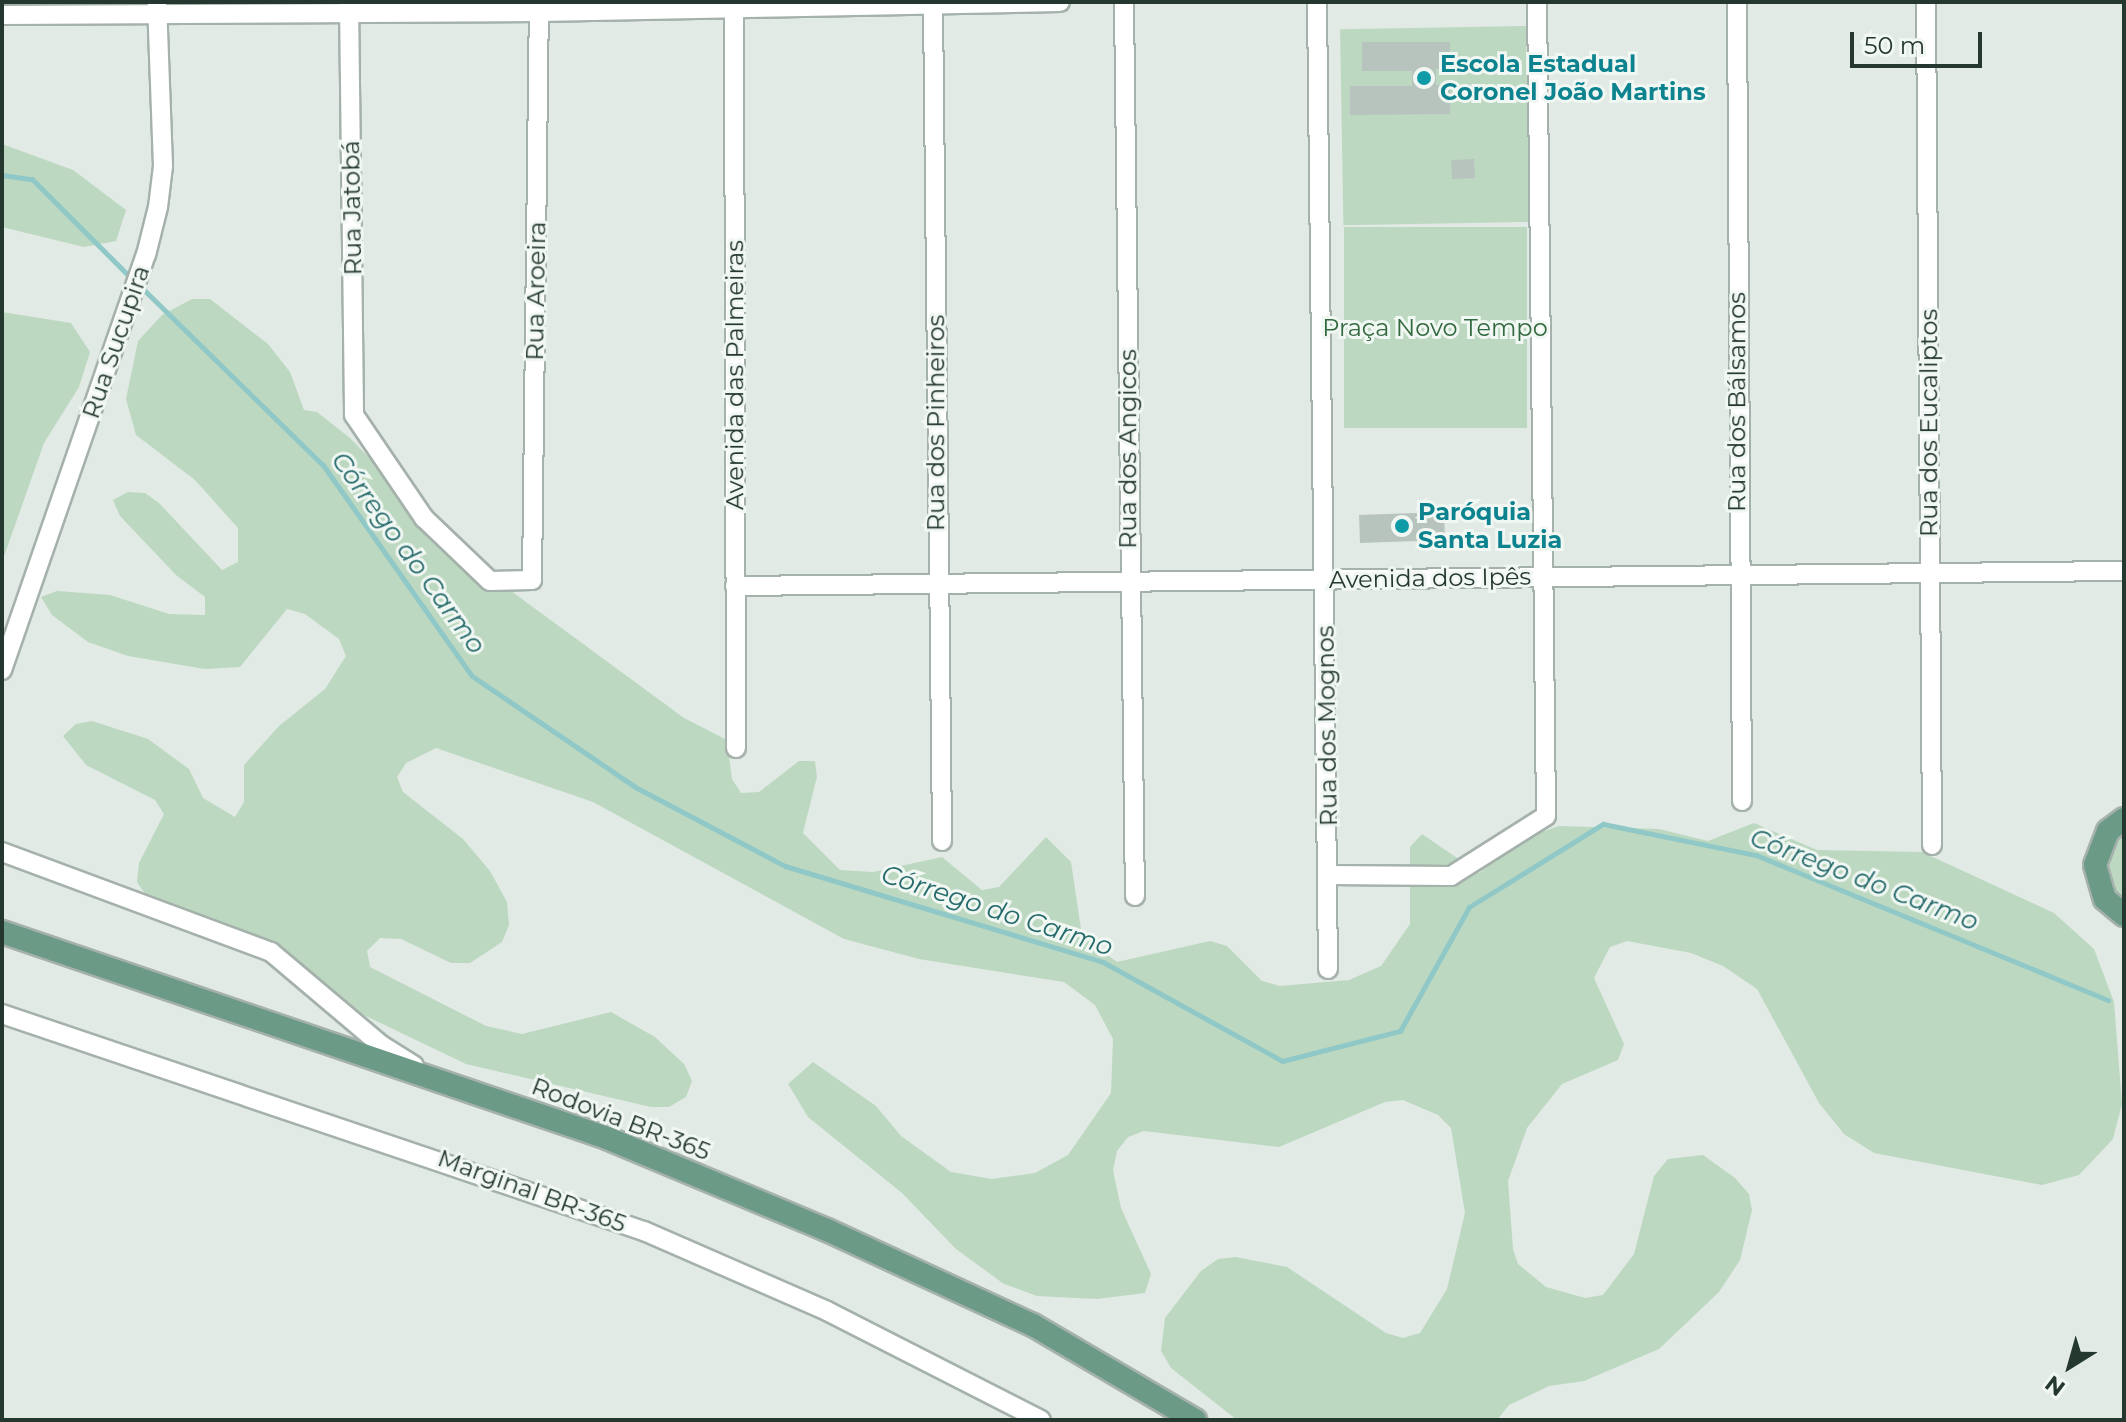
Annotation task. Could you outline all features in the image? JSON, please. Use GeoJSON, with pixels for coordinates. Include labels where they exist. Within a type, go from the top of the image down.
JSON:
{"type":"FeatureCollection","features":[{"type":"Feature","properties":{"kind":"main road"},"geometry":{"type":"LineString","coordinates":[[2124,818],[2108,831],[2095,865],[2105,899],[2124,915]]}},
{"type":"Feature","properties":{"kind":"main road","name":"Rodovia BR-365"},"geometry":{"type":"LineString","coordinates":[[2,932],[607,1138],[827,1230],[1033,1325],[1195,1420]]}},
{"type":"Feature","properties":{"kind":"street"},"geometry":{"type":"LineString","coordinates":[[2,15],[157,9],[1060,2]]}},
{"type":"Feature","properties":{"kind":"street","name":"Rua dos Angicos"},"geometry":{"type":"LineString","coordinates":[[1124,2],[1135,896]]}},
{"type":"Feature","properties":{"kind":"street","name":"Rua dos Mognos"},"geometry":{"type":"LineString","coordinates":[[1317,2],[1328,969]]}},
{"type":"Feature","properties":{"kind":"street"},"geometry":{"type":"LineString","coordinates":[[1329,875],[1451,876],[1546,816],[1537,2]]}},
{"type":"Feature","properties":{"kind":"street","name":"Rua dos Bálsamos"},"geometry":{"type":"LineString","coordinates":[[1737,2],[1737,575],[1742,801]]}},
{"type":"Feature","properties":{"kind":"street","name":"Rua dos Eucaliptos"},"geometry":{"type":"LineString","coordinates":[[1926,2],[1932,845]]}},
{"type":"Feature","properties":{"kind":"street","name":"Rua dos Pinheiros"},"geometry":{"type":"LineString","coordinates":[[933,5],[942,841]]}},
{"type":"Feature","properties":{"kind":"street","name":"Avenida das Palmeiras"},"geometry":{"type":"LineString","coordinates":[[734,6],[736,748]]}},
{"type":"Feature","properties":{"kind":"street","name":"Rua Jatobá"},"geometry":{"type":"LineString","coordinates":[[349,7],[354,415]]}},
{"type":"Feature","properties":{"kind":"street","name":"Rua Aroeira"},"geometry":{"type":"LineString","coordinates":[[354,415],[424,518],[490,581],[532,580],[539,7]]}},
{"type":"Feature","properties":{"kind":"street","name":"Rua Sucupira"},"geometry":{"type":"LineString","coordinates":[[2,670],[146,255],[163,166],[157,9]]}},
{"type":"Feature","properties":{"kind":"street","name":"Avenida dos Ipês"},"geometry":{"type":"LineString","coordinates":[[735,586],[2124,571]]}},
{"type":"Feature","properties":{"kind":"street"},"geometry":{"type":"LineString","coordinates":[[2,852],[271,952],[381,1045],[434,1079]]}},
{"type":"Feature","properties":{"kind":"street","name":"Marginal BR-365"},"geometry":{"type":"LineString","coordinates":[[2,1014],[644,1231],[827,1311],[1041,1420]]}},
{"type":"Feature","properties":{"kind":"green space"},"geometry":{"type":"Polygon","coordinates":[[[1526,26],[1529,222],[1343,225],[1340,29],[1526,26]]]}},
{"type":"Feature","properties":{"kind":"green space"},"geometry":{"type":"Polygon","coordinates":[[[2,144],[73,170],[126,210],[116,241],[84,247],[2,227],[2,144]]]}},
{"type":"Feature","properties":{"kind":"green space","name":"Praça Novo Tempo"},"geometry":{"type":"Polygon","coordinates":[[[1344,227],[1527,227],[1527,428],[1344,428],[1344,227]]]}},
{"type":"Feature","properties":{"kind":"green space"},"geometry":{"type":"Polygon","coordinates":[[[192,299],[210,299],[268,344],[290,372],[304,410],[317,412],[350,438],[466,558],[684,718],[727,740],[732,779],[741,793],[759,792],[799,761],[815,761],[817,777],[803,833],[840,870],[873,872],[942,857],[982,890],[999,887],[1046,837],[1071,862],[1082,936],[1117,962],[1210,941],[1227,946],[1262,981],[1280,986],[1349,980],[1381,966],[1410,924],[1410,847],[1422,834],[1479,873],[1521,839],[1559,826],[1659,829],[1708,841],[1754,823],[1817,850],[1922,852],[2054,913],[2094,949],[2114,1002],[2122,1104],[2113,1139],[2079,1175],[2042,1185],[1874,1153],[1844,1134],[1819,1103],[1757,989],[1723,966],[1691,953],[1627,941],[1610,947],[1594,978],[1624,1044],[1618,1060],[1562,1084],[1527,1128],[1508,1181],[1513,1249],[1518,1264],[1546,1287],[1585,1298],[1603,1295],[1634,1254],[1654,1176],[1668,1159],[1703,1155],[1735,1178],[1749,1194],[1752,1210],[1740,1260],[1719,1292],[1659,1349],[1584,1381],[1549,1386],[1509,1405],[1497,1420],[1237,1420],[1171,1368],[1161,1351],[1165,1318],[1201,1271],[1218,1259],[1235,1257],[1287,1267],[1386,1333],[1403,1338],[1420,1333],[1447,1289],[1465,1213],[1451,1128],[1438,1115],[1403,1100],[1385,1102],[1279,1147],[1144,1131],[1128,1137],[1117,1151],[1113,1170],[1121,1208],[1151,1274],[1145,1293],[1097,1299],[1037,1296],[1004,1284],[956,1249],[902,1193],[808,1117],[788,1084],[813,1062],[876,1106],[901,1136],[951,1172],[992,1179],[1035,1173],[1068,1155],[1111,1093],[1113,1039],[1095,1005],[1064,982],[919,959],[844,939],[593,802],[436,748],[406,763],[397,777],[403,792],[463,839],[490,871],[507,902],[509,925],[502,942],[470,963],[451,963],[401,939],[380,938],[367,951],[370,967],[486,1026],[522,1034],[611,1012],[655,1037],[684,1064],[692,1081],[686,1097],[669,1107],[651,1107],[466,1064],[347,1007],[281,957],[148,898],[137,882],[139,863],[164,814],[155,800],[86,765],[63,736],[76,724],[92,721],[148,739],[189,769],[203,798],[235,817],[244,802],[244,765],[279,726],[325,689],[346,656],[339,639],[305,614],[287,609],[240,667],[205,669],[128,656],[88,642],[52,615],[41,597],[57,591],[110,595],[169,614],[205,615],[205,597],[176,575],[120,516],[113,500],[128,492],[145,493],[159,503],[222,570],[238,562],[238,528],[195,480],[136,435],[126,399],[138,341],[162,315],[192,299]]]}},
{"type":"Feature","properties":{"kind":"green space"},"geometry":{"type":"Polygon","coordinates":[[[2,312],[71,323],[90,352],[79,387],[44,443],[2,562],[2,312]]]}},
{"type":"Feature","properties":{"kind":"green space"},"geometry":{"type":"Polygon","coordinates":[[[2124,830],[2124,903],[2111,889],[2105,869],[2109,849],[2124,830]]]}},
{"type":"Feature","properties":{"kind":"building","name":"Escola Estadual Coronel João Martins"},"geometry":{"type":"Polygon","coordinates":[[[1362,42],[1450,42],[1450,69],[1436,69],[1436,85],[1450,85],[1450,114],[1350,115],[1350,86],[1412,86],[1412,71],[1362,71],[1362,42]]]}},
{"type":"Feature","properties":{"kind":"building"},"geometry":{"type":"Polygon","coordinates":[[[1474,159],[1475,178],[1452,179],[1451,160],[1474,159]]]}},
{"type":"Feature","properties":{"kind":"building","name":"Paróquia Santa Luzia"},"geometry":{"type":"Polygon","coordinates":[[[1444,512],[1445,540],[1360,543],[1359,515],[1444,512]]]}},
{"type":"Feature","properties":{"kind":"waterway","name":"Córrego do Carmo"},"geometry":{"type":"LineString","coordinates":[[2,175],[32,179],[133,280]]}},
{"type":"Feature","properties":{"kind":"waterway","name":"Córrego do Carmo"},"geometry":{"type":"LineString","coordinates":[[141,287],[323,465],[472,676],[637,788],[785,866],[1103,962],[1282,1061],[1400,1031],[1469,907],[1603,824],[1756,855],[2108,1000]]}},
{"type":"Feature","properties":{"kind":"place","name":"Escola Estadual Coronel João Martins"},"geometry":{"type":"Point","coordinates":[1424,78]}},
{"type":"Feature","properties":{"kind":"place","name":"Paróquia Santa Luzia"},"geometry":{"type":"Point","coordinates":[1402,526]}}]}
